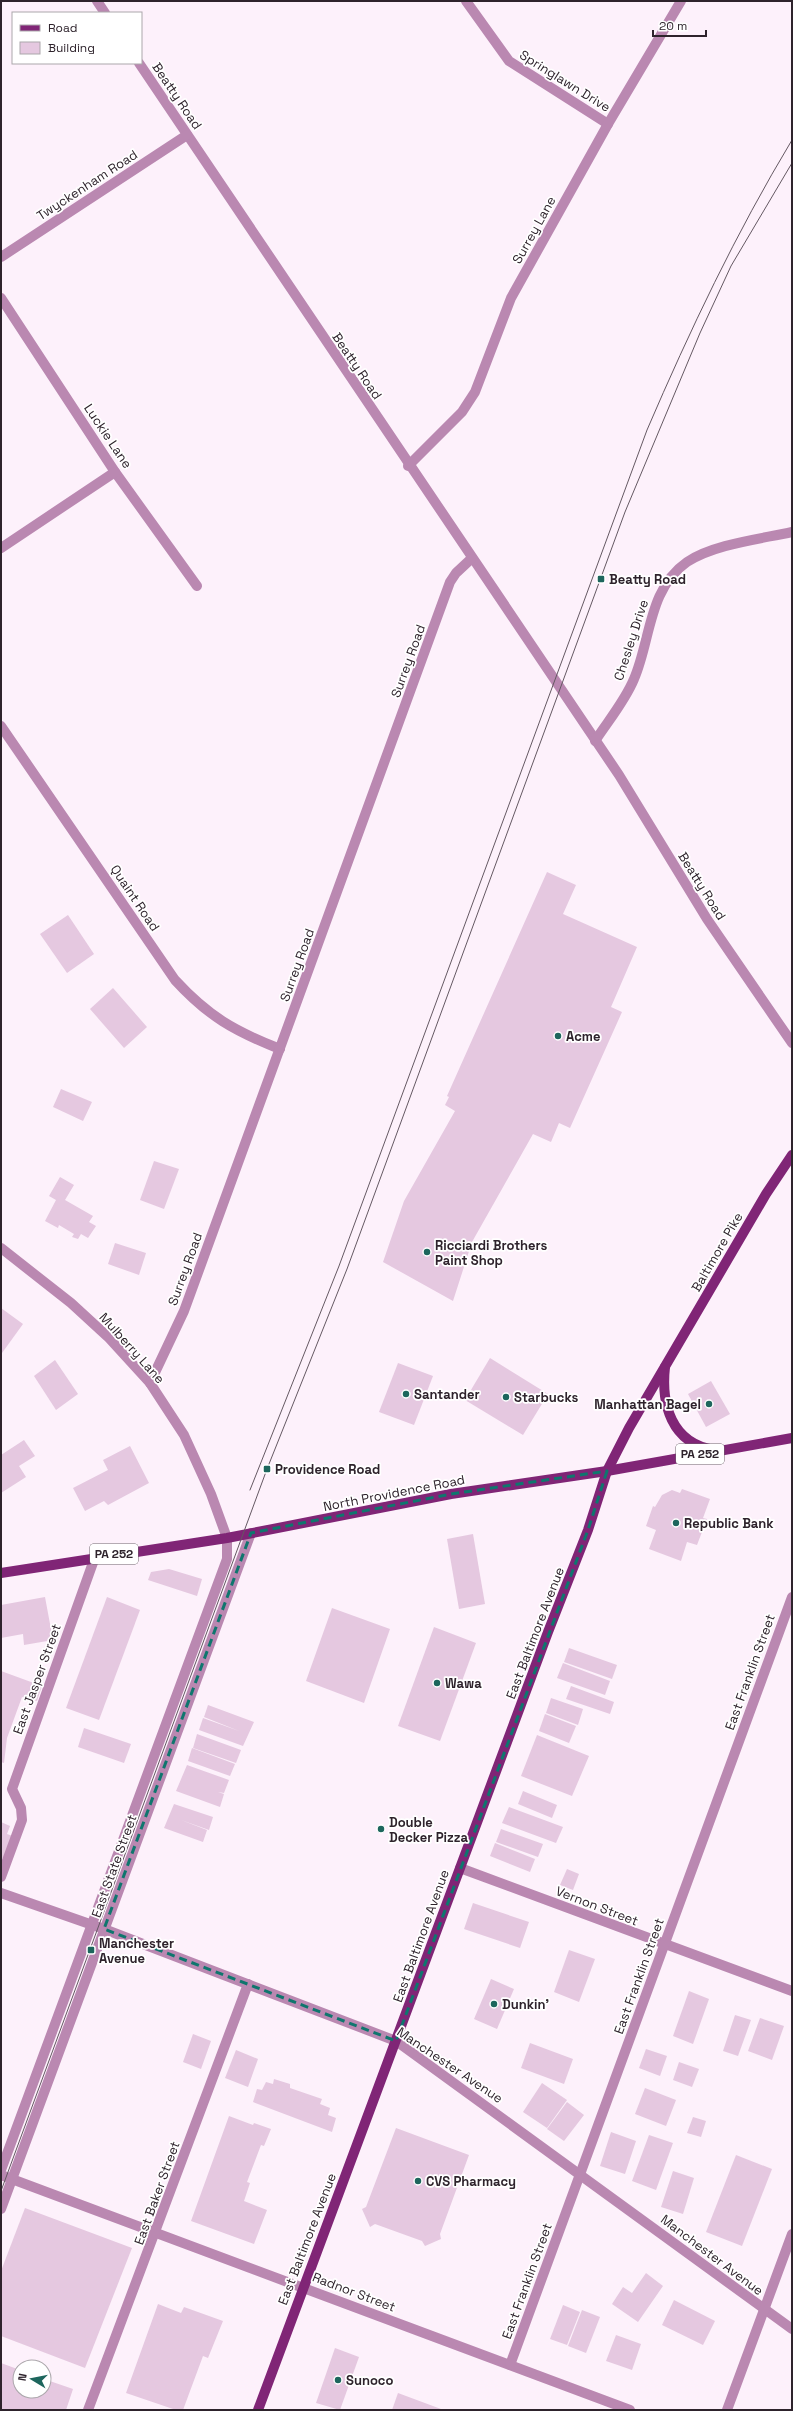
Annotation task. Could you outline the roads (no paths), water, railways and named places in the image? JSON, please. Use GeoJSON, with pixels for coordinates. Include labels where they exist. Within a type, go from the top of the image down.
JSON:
{"type":"FeatureCollection","features":[{"type":"Feature","properties":{"kind":"main road","name":"Baltimore Pike"},"geometry":{"type":"LineString","coordinates":[[607,1471],[665,1363],[729,1259],[766,1194],[792,1155]]}},
{"type":"Feature","properties":{"kind":"main road"},"geometry":{"type":"LineString","coordinates":[[665,1363],[663,1389],[666,1405],[676,1427],[702,1448],[720,1451]]}},
{"type":"Feature","properties":{"kind":"main road","name":"North Providence Road"},"geometry":{"type":"LineString","coordinates":[[1,1573],[95,1557],[227,1538],[451,1494],[607,1471],[792,1438]]}},
{"type":"Feature","properties":{"kind":"main road","name":"East Baltimore Avenue"},"geometry":{"type":"LineString","coordinates":[[258,2410],[548,1632],[588,1530],[607,1471]]}},
{"type":"Feature","properties":{"kind":"street"},"geometry":{"type":"LineString","coordinates":[[97,1],[104,12]]}},
{"type":"Feature","properties":{"kind":"street","name":"Springlawn Drive"},"geometry":{"type":"LineString","coordinates":[[466,1],[508,61],[608,124]]}},
{"type":"Feature","properties":{"kind":"street","name":"Surrey Lane"},"geometry":{"type":"LineString","coordinates":[[408,466],[462,412],[475,392],[511,298],[608,124],[682,1]]}},
{"type":"Feature","properties":{"kind":"street","name":"Beatty Road"},"geometry":{"type":"LineString","coordinates":[[140,64],[408,466],[619,775],[707,919],[792,1043]]}},
{"type":"Feature","properties":{"kind":"street","name":"Twyckenham Road"},"geometry":{"type":"LineString","coordinates":[[1,257],[187,135]]}},
{"type":"Feature","properties":{"kind":"street","name":"Luckie Lane"},"geometry":{"type":"LineString","coordinates":[[1,298],[115,472],[197,586]]}},
{"type":"Feature","properties":{"kind":"street"},"geometry":{"type":"LineString","coordinates":[[1,548],[115,472]]}},
{"type":"Feature","properties":{"kind":"street","name":"Chesley Drive"},"geometry":{"type":"LineString","coordinates":[[595,741],[634,680],[651,616],[666,584],[674,573],[687,562],[703,555],[792,532]]}},
{"type":"Feature","properties":{"kind":"street","name":"Surrey Road"},"geometry":{"type":"LineString","coordinates":[[150,1383],[184,1311],[450,582],[456,573],[471,559]]}},
{"type":"Feature","properties":{"kind":"street","name":"Quaint Road"},"geometry":{"type":"LineString","coordinates":[[1,726],[175,980],[196,1003],[219,1020],[240,1033],[280,1049]]}},
{"type":"Feature","properties":{"kind":"street","name":"Mulberry Lane"},"geometry":{"type":"LineString","coordinates":[[1,1248],[71,1302],[108,1337],[150,1383],[184,1435],[211,1494],[227,1538]]}},
{"type":"Feature","properties":{"kind":"street","name":"East State Street"},"geometry":{"type":"LineString","coordinates":[[1,2170],[98,1927],[251,1533]]}},
{"type":"Feature","properties":{"kind":"street","name":"East State Street"},"geometry":{"type":"LineString","coordinates":[[1,2209],[227,1559],[227,1538]]}},
{"type":"Feature","properties":{"kind":"street","name":"East Jasper Street"},"geometry":{"type":"LineString","coordinates":[[1,1877],[22,1820],[21,1808],[12,1788],[95,1557]]}},
{"type":"Feature","properties":{"kind":"street","name":"East Franklin Street"},"geometry":{"type":"LineString","coordinates":[[510,2365],[792,1597]]}},
{"type":"Feature","properties":{"kind":"street","name":"Vernon Street"},"geometry":{"type":"LineString","coordinates":[[460,1868],[664,1945],[792,1991]]}},
{"type":"Feature","properties":{"kind":"street","name":"Manchester Avenue"},"geometry":{"type":"LineString","coordinates":[[1,1893],[98,1927],[396,2041],[580,2173],[764,2310],[792,2329]]}},
{"type":"Feature","properties":{"kind":"street","name":"East Baker Street"},"geometry":{"type":"LineString","coordinates":[[88,2410],[156,2233],[248,1984]]}},
{"type":"Feature","properties":{"kind":"street","name":"Radnor Street"},"geometry":{"type":"LineString","coordinates":[[1,2175],[630,2410]]}},
{"type":"Feature","properties":{"kind":"street"},"geometry":{"type":"LineString","coordinates":[[727,2410],[792,2234]]}},
{"type":"Feature","properties":{"kind":"tram line"},"geometry":{"type":"LineString","coordinates":[[250,1490],[339,1266],[647,430],[715,282],[752,210],[792,140]]}},
{"type":"Feature","properties":{"kind":"tram line"},"geometry":{"type":"LineString","coordinates":[[1,2191],[267,1469],[347,1269],[625,512],[700,333],[731,266],[792,163]]}},
{"type":"Feature","properties":{"kind":"place","name":"Beatty Road"},"geometry":{"type":"Point","coordinates":[601,579]}},
{"type":"Feature","properties":{"kind":"place","name":"Acme"},"geometry":{"type":"Point","coordinates":[558,1036]}},
{"type":"Feature","properties":{"kind":"place","name":"Ricciardi Brothers Paint Shop"},"geometry":{"type":"Point","coordinates":[427,1252]}},
{"type":"Feature","properties":{"kind":"place","name":"Santander"},"geometry":{"type":"Point","coordinates":[406,1394]}},
{"type":"Feature","properties":{"kind":"place","name":"Starbucks"},"geometry":{"type":"Point","coordinates":[506,1397]}},
{"type":"Feature","properties":{"kind":"place","name":"Manhattan Bagel"},"geometry":{"type":"Point","coordinates":[709,1404]}},
{"type":"Feature","properties":{"kind":"place","name":"Providence Road"},"geometry":{"type":"Point","coordinates":[267,1469]}},
{"type":"Feature","properties":{"kind":"place","name":"Republic Bank"},"geometry":{"type":"Point","coordinates":[676,1523]}},
{"type":"Feature","properties":{"kind":"place","name":"Wawa"},"geometry":{"type":"Point","coordinates":[437,1683]}},
{"type":"Feature","properties":{"kind":"place","name":"Double Decker Pizza"},"geometry":{"type":"Point","coordinates":[381,1829]}},
{"type":"Feature","properties":{"kind":"place","name":"Manchester Avenue"},"geometry":{"type":"Point","coordinates":[91,1950]}},
{"type":"Feature","properties":{"kind":"place","name":"Dunkin'"},"geometry":{"type":"Point","coordinates":[494,2004]}},
{"type":"Feature","properties":{"kind":"place","name":"CVS Pharmacy"},"geometry":{"type":"Point","coordinates":[418,2181]}},
{"type":"Feature","properties":{"kind":"place","name":"Sunoco"},"geometry":{"type":"Point","coordinates":[338,2380]}}]}
